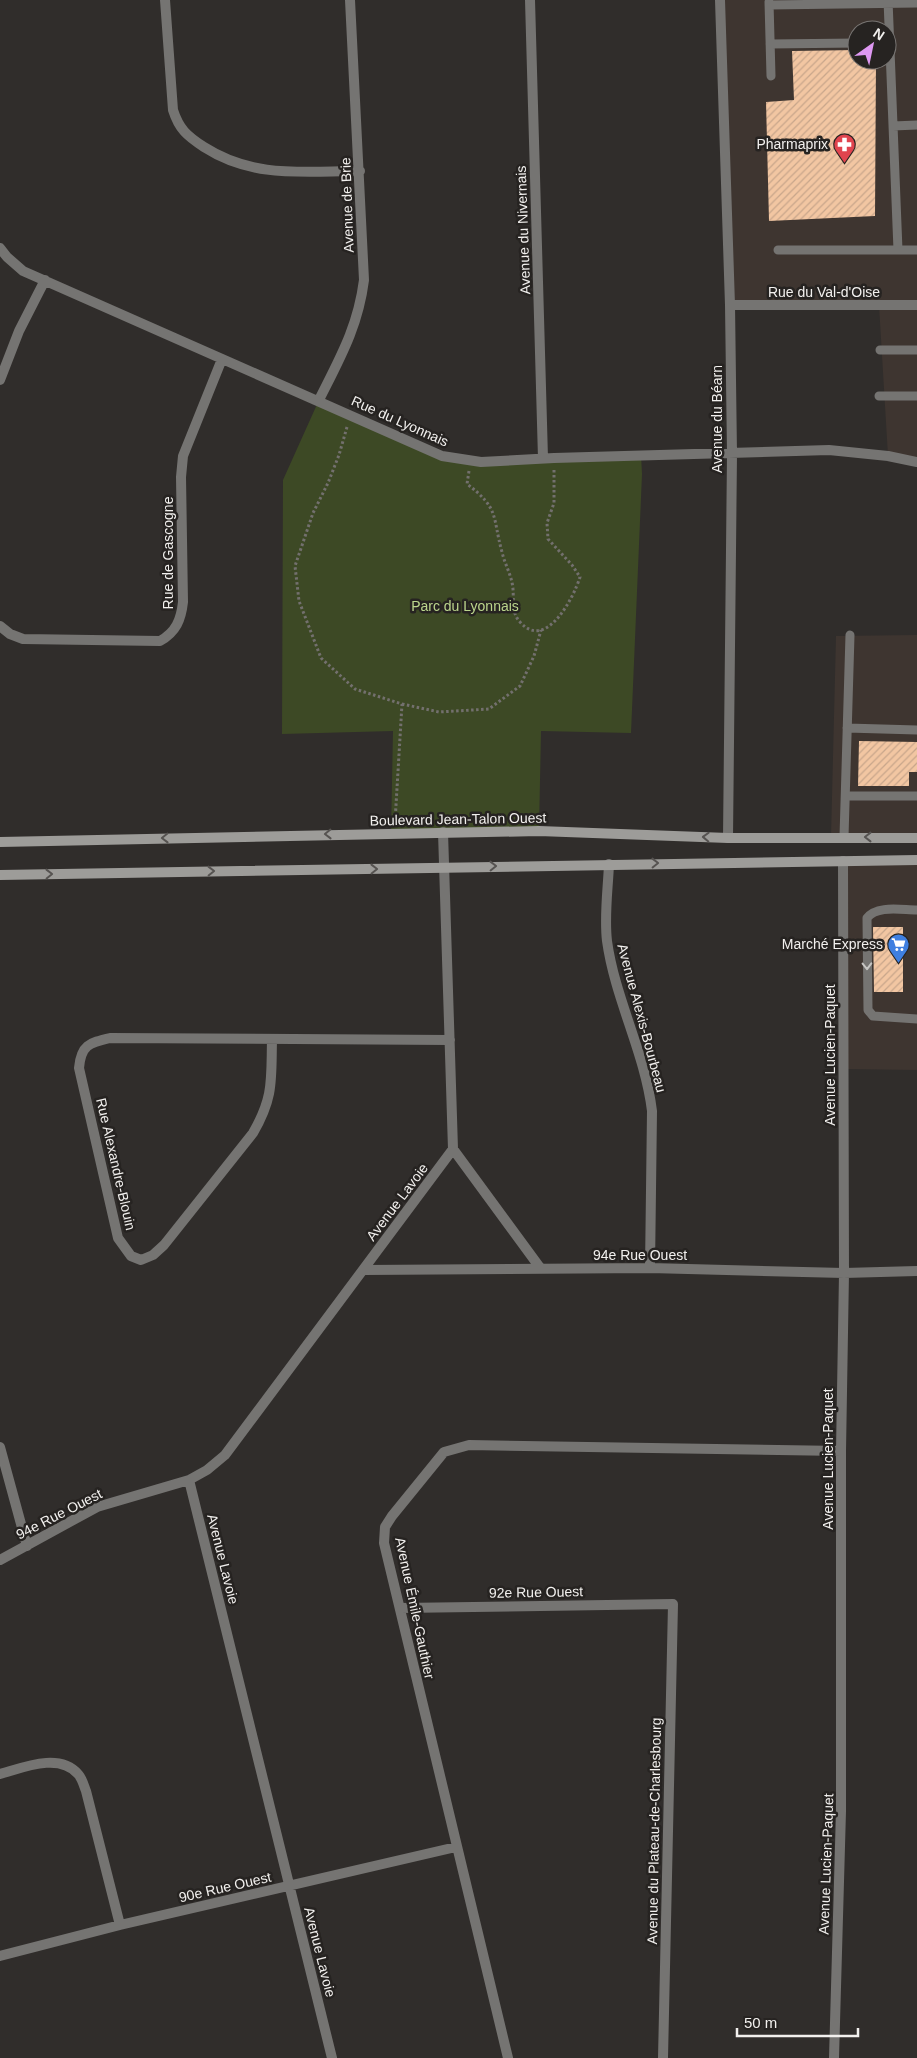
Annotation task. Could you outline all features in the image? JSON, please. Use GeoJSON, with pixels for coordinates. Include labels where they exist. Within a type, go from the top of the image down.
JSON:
{"type":"FeatureCollection","features":[{"type":"Feature","properties":{"kind":"street"},"geometry":{"type":"LineString","coordinates":[[165,0],[173,110],[178,126],[187,136],[212,152],[247,168],[273,172],[360,171]]}},
{"type":"Feature","properties":{"kind":"street","name":"Avenue de Brie"},"geometry":{"type":"LineString","coordinates":[[319,400],[350,337],[361,309],[364,280],[350,0]]}},
{"type":"Feature","properties":{"kind":"street","name":"Avenue du Nivernais"},"geometry":{"type":"LineString","coordinates":[[530,0],[543,458]]}},
{"type":"Feature","properties":{"kind":"street","name":"Avenue du Béarn"},"geometry":{"type":"LineString","coordinates":[[720,0],[730,305],[732,454],[728,838]]}},
{"type":"Feature","properties":{"kind":"street","name":"Rue du Lyonnais"},"geometry":{"type":"LineString","coordinates":[[0,248],[7,257],[24,270],[45,280],[442,456],[481,462],[543,458],[829,450],[888,456],[917,462]]}},
{"type":"Feature","properties":{"kind":"street"},"geometry":{"type":"LineString","coordinates":[[0,380],[19,331],[45,280]]}},
{"type":"Feature","properties":{"kind":"street","name":"Rue du Val-d'Oise"},"geometry":{"type":"LineString","coordinates":[[730,305],[917,305]]}},
{"type":"Feature","properties":{"kind":"street","name":"Rue de Gascogne"},"geometry":{"type":"LineString","coordinates":[[0,626],[10,634],[23,639],[160,641],[170,635],[182,615],[181,477],[184,456],[222,359]]}},
{"type":"Feature","properties":{"kind":"street","name":"Boulevard Jean-Talon Ouest"},"geometry":{"type":"LineString","coordinates":[[0,842],[539,831],[728,838],[917,838]]}},
{"type":"Feature","properties":{"kind":"street"},"geometry":{"type":"LineString","coordinates":[[443,832],[453,1149],[541,1269]]}},
{"type":"Feature","properties":{"kind":"street"},"geometry":{"type":"LineString","coordinates":[[0,875],[917,860]]}},
{"type":"Feature","properties":{"kind":"street","name":"Avenue Lucien-Paquet"},"geometry":{"type":"LineString","coordinates":[[834,2058],[841,1811],[841,1451],[844,1273],[843,861]]}},
{"type":"Feature","properties":{"kind":"street","name":"Avenue Alexis-Bourbeau"},"geometry":{"type":"LineString","coordinates":[[609,864],[607,940],[614,971],[649,1086],[652,1112],[650,1268]]}},
{"type":"Feature","properties":{"kind":"street","name":"Rue Alexandre-Blouin"},"geometry":{"type":"LineString","coordinates":[[272,1040],[270,1096],[265,1112],[253,1133],[164,1245],[153,1255],[141,1260],[131,1256],[118,1238],[79,1068],[80,1056],[85,1047],[95,1041],[110,1038],[450,1040]]}},
{"type":"Feature","properties":{"kind":"street","name":"Avenue Lavoie"},"geometry":{"type":"LineString","coordinates":[[332,2058],[189,1480],[207,1470],[225,1456],[453,1149]]}},
{"type":"Feature","properties":{"kind":"street","name":"94e Rue Ouest"},"geometry":{"type":"LineString","coordinates":[[364,1270],[650,1268],[844,1273],[917,1271]]}},
{"type":"Feature","properties":{"kind":"street","name":"Avenue Émile-Gauthier"},"geometry":{"type":"LineString","coordinates":[[508,2058],[384,1543],[385,1527],[444,1452],[456,1447],[469,1445],[841,1451]]}},
{"type":"Feature","properties":{"kind":"street"},"geometry":{"type":"LineString","coordinates":[[0,1447],[28,1546]]}},
{"type":"Feature","properties":{"kind":"street","name":"94e Rue Ouest"},"geometry":{"type":"LineString","coordinates":[[0,1560],[97,1507],[189,1480]]}},
{"type":"Feature","properties":{"kind":"street","name":"92e Rue Ouest"},"geometry":{"type":"LineString","coordinates":[[400,1608],[673,1604]]}},
{"type":"Feature","properties":{"kind":"street","name":"Avenue du Plateau-de-Charlesbourg"},"geometry":{"type":"LineString","coordinates":[[663,2058],[673,1604]]}},
{"type":"Feature","properties":{"kind":"street"},"geometry":{"type":"LineString","coordinates":[[0,1774],[37,1764],[54,1763],[68,1766],[78,1774],[86,1792],[120,1925]]}},
{"type":"Feature","properties":{"kind":"street","name":"90e Rue Ouest"},"geometry":{"type":"LineString","coordinates":[[0,1956],[120,1925],[456,1847]]}},
{"type":"Feature","properties":{"kind":"lane"},"geometry":{"type":"LineString","coordinates":[[888,2],[888,20]]}},
{"type":"Feature","properties":{"kind":"lane"},"geometry":{"type":"LineString","coordinates":[[771,76],[769,3],[917,3]]}},
{"type":"Feature","properties":{"kind":"lane"},"geometry":{"type":"LineString","coordinates":[[770,44],[847,43]]}},
{"type":"Feature","properties":{"kind":"lane"},"geometry":{"type":"LineString","coordinates":[[890,70],[898,250]]}},
{"type":"Feature","properties":{"kind":"lane"},"geometry":{"type":"LineString","coordinates":[[893,126],[917,125]]}},
{"type":"Feature","properties":{"kind":"lane"},"geometry":{"type":"LineString","coordinates":[[778,250],[917,250]]}},
{"type":"Feature","properties":{"kind":"lane"},"geometry":{"type":"LineString","coordinates":[[880,350],[917,350]]}},
{"type":"Feature","properties":{"kind":"lane"},"geometry":{"type":"LineString","coordinates":[[879,396],[917,396]]}},
{"type":"Feature","properties":{"kind":"lane"},"geometry":{"type":"LineString","coordinates":[[844,837],[850,635]]}},
{"type":"Feature","properties":{"kind":"lane"},"geometry":{"type":"LineString","coordinates":[[847,728],[917,730]]}},
{"type":"Feature","properties":{"kind":"lane"},"geometry":{"type":"LineString","coordinates":[[846,796],[917,796]]}},
{"type":"Feature","properties":{"kind":"lane"},"geometry":{"type":"LineString","coordinates":[[917,910],[878,910],[872,912],[867,918],[868,1010],[873,1016],[917,1019]]}},
{"type":"Feature","properties":{"kind":"path"},"geometry":{"type":"LineString","coordinates":[[350,414],[339,455],[328,483],[312,513],[295,566],[299,601],[321,658],[354,689],[402,704],[439,712],[489,708],[520,686],[534,656],[541,630]]}},
{"type":"Feature","properties":{"kind":"path"},"geometry":{"type":"LineString","coordinates":[[470,460],[466,484],[485,498],[494,514],[502,553],[513,589],[513,609],[520,623],[535,630],[541,630],[547,629],[562,614],[576,590],[580,577],[572,565],[548,539],[547,522],[554,503],[554,458]]}},
{"type":"Feature","properties":{"kind":"path"},"geometry":{"type":"LineString","coordinates":[[394,833],[402,704]]}},
{"type":"Feature","properties":{"kind":"shaded area"},"geometry":{"type":"Polygon","coordinates":[[[720,0],[917,0],[917,462],[888,456],[879,305],[730,305],[720,0]]]}},
{"type":"Feature","properties":{"kind":"shaded area"},"geometry":{"type":"Polygon","coordinates":[[[917,635],[917,838],[831,837],[836,636],[917,635]]]}},
{"type":"Feature","properties":{"kind":"shaded area"},"geometry":{"type":"Polygon","coordinates":[[[917,860],[917,1070],[844,1069],[843,861],[917,860]]]}},
{"type":"Feature","properties":{"kind":"green space","name":"Parc du Lyonnais"},"geometry":{"type":"Polygon","coordinates":[[[319,400],[442,455],[481,462],[641,455],[642,474],[631,733],[541,731],[539,831],[391,833],[393,731],[282,734],[283,480],[319,400]]]}},
{"type":"Feature","properties":{"kind":"building"},"geometry":{"type":"Polygon","coordinates":[[[847,50],[847,70],[876,70],[875,216],[769,221],[766,102],[794,100],[792,51],[847,50]]]}},
{"type":"Feature","properties":{"kind":"building"},"geometry":{"type":"Polygon","coordinates":[[[859,741],[917,742],[917,772],[909,772],[909,786],[858,786],[859,741]]]}},
{"type":"Feature","properties":{"kind":"building"},"geometry":{"type":"Polygon","coordinates":[[[873,927],[903,927],[903,992],[874,992],[873,927]]]}},
{"type":"Feature","properties":{"kind":"place","name":"Pharmaprix"},"geometry":{"type":"Point","coordinates":[844,163]}},
{"type":"Feature","properties":{"kind":"place","name":"Marché Express"},"geometry":{"type":"Point","coordinates":[899,963]}}]}
